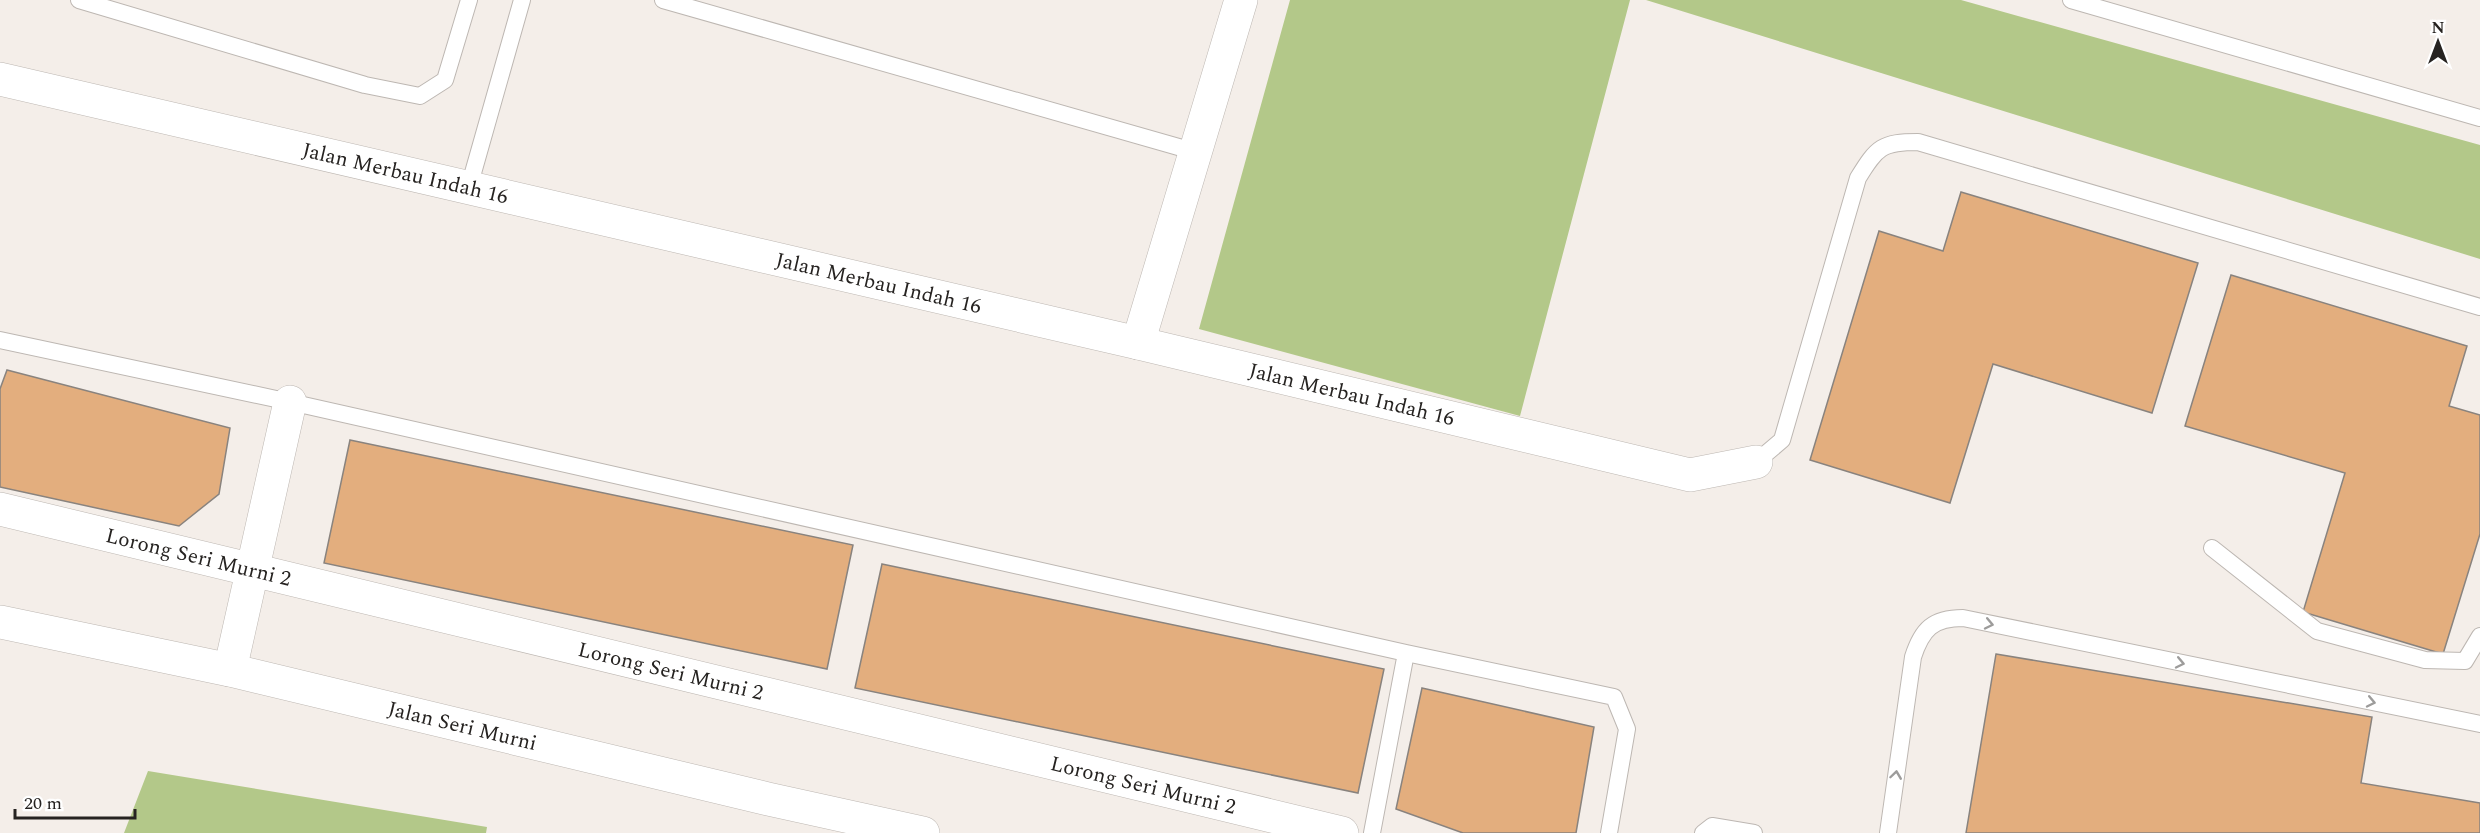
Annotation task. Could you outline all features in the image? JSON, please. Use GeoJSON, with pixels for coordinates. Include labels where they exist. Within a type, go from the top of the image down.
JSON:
{"type":"FeatureCollection","features":[{"type":"Feature","properties":{"kind":"street"},"geometry":{"type":"LineString","coordinates":[[1138,343],[1241,0]]}},
{"type":"Feature","properties":{"kind":"street","name":"Jalan Merbau Indah 16"},"geometry":{"type":"LineString","coordinates":[[0,79],[1138,343],[1690,476],[1756,462]]}},
{"type":"Feature","properties":{"kind":"street"},"geometry":{"type":"LineString","coordinates":[[230,670],[290,402]]}},
{"type":"Feature","properties":{"kind":"street","name":"Lorong Seri Murni 2"},"geometry":{"type":"LineString","coordinates":[[0,509],[1342,833]]}},
{"type":"Feature","properties":{"kind":"street","name":"Jalan Seri Murni"},"geometry":{"type":"LineString","coordinates":[[0,622],[230,670],[745,793],[923,833]]}},
{"type":"Feature","properties":{"kind":"lane"},"geometry":{"type":"LineString","coordinates":[[79,0],[365,85],[420,96],[446,81],[469,0]]}},
{"type":"Feature","properties":{"kind":"lane"},"geometry":{"type":"LineString","coordinates":[[469,187],[522,0]]}},
{"type":"Feature","properties":{"kind":"lane"},"geometry":{"type":"LineString","coordinates":[[663,0],[1196,152]]}},
{"type":"Feature","properties":{"kind":"lane"},"geometry":{"type":"LineString","coordinates":[[2071,0],[2480,118]]}},
{"type":"Feature","properties":{"kind":"lane"},"geometry":{"type":"LineString","coordinates":[[1756,462],[1782,440],[1858,178],[1870,158],[1891,142],[1918,142],[2480,307]]}},
{"type":"Feature","properties":{"kind":"lane"},"geometry":{"type":"LineString","coordinates":[[0,340],[290,402],[1406,653],[1614,697],[1627,729],[1609,833]]}},
{"type":"Feature","properties":{"kind":"lane"},"geometry":{"type":"LineString","coordinates":[[2212,548],[2317,631],[2425,660],[2465,661],[2480,636]]}},
{"type":"Feature","properties":{"kind":"lane"},"geometry":{"type":"LineString","coordinates":[[1888,833],[1913,657],[1919,638],[1932,625],[1947,618],[1964,618],[2480,724]]}},
{"type":"Feature","properties":{"kind":"lane"},"geometry":{"type":"LineString","coordinates":[[1372,833],[1406,653]]}},
{"type":"Feature","properties":{"kind":"lane"},"geometry":{"type":"LineString","coordinates":[[1703,833],[1712,826],[1754,833]]}},
{"type":"Feature","properties":{"kind":"green space"},"geometry":{"type":"Polygon","coordinates":[[[1290,0],[1630,0],[1520,416],[1199,329],[1290,0]]]}},
{"type":"Feature","properties":{"kind":"green space"},"geometry":{"type":"Polygon","coordinates":[[[1646,0],[1961,0],[2480,145],[2480,259],[1646,0]]]}},
{"type":"Feature","properties":{"kind":"green space"},"geometry":{"type":"Polygon","coordinates":[[[148,771],[487,827],[486,833],[124,833],[148,771]]]}},
{"type":"Feature","properties":{"kind":"building"},"geometry":{"type":"Polygon","coordinates":[[[1961,192],[2198,263],[2152,413],[1993,364],[1950,503],[1810,460],[1879,231],[1943,251],[1961,192]]]}},
{"type":"Feature","properties":{"kind":"building"},"geometry":{"type":"Polygon","coordinates":[[[2231,275],[2467,346],[2449,406],[2480,415],[2480,534],[2443,654],[2303,612],[2345,473],[2185,426],[2231,275]]]}},
{"type":"Feature","properties":{"kind":"building"},"geometry":{"type":"Polygon","coordinates":[[[7,370],[230,428],[219,494],[179,526],[0,487],[0,389],[7,370]]]}},
{"type":"Feature","properties":{"kind":"building"},"geometry":{"type":"Polygon","coordinates":[[[350,440],[853,545],[827,669],[324,563],[350,440]]]}},
{"type":"Feature","properties":{"kind":"building"},"geometry":{"type":"Polygon","coordinates":[[[882,564],[1384,669],[1358,793],[855,688],[882,564]]]}},
{"type":"Feature","properties":{"kind":"building"},"geometry":{"type":"Polygon","coordinates":[[[1996,654],[2372,717],[2361,783],[2480,803],[2480,833],[1966,833],[1996,654]]]}},
{"type":"Feature","properties":{"kind":"building"},"geometry":{"type":"Polygon","coordinates":[[[1422,688],[1594,727],[1576,833],[1463,833],[1396,809],[1422,688]]]}}]}
